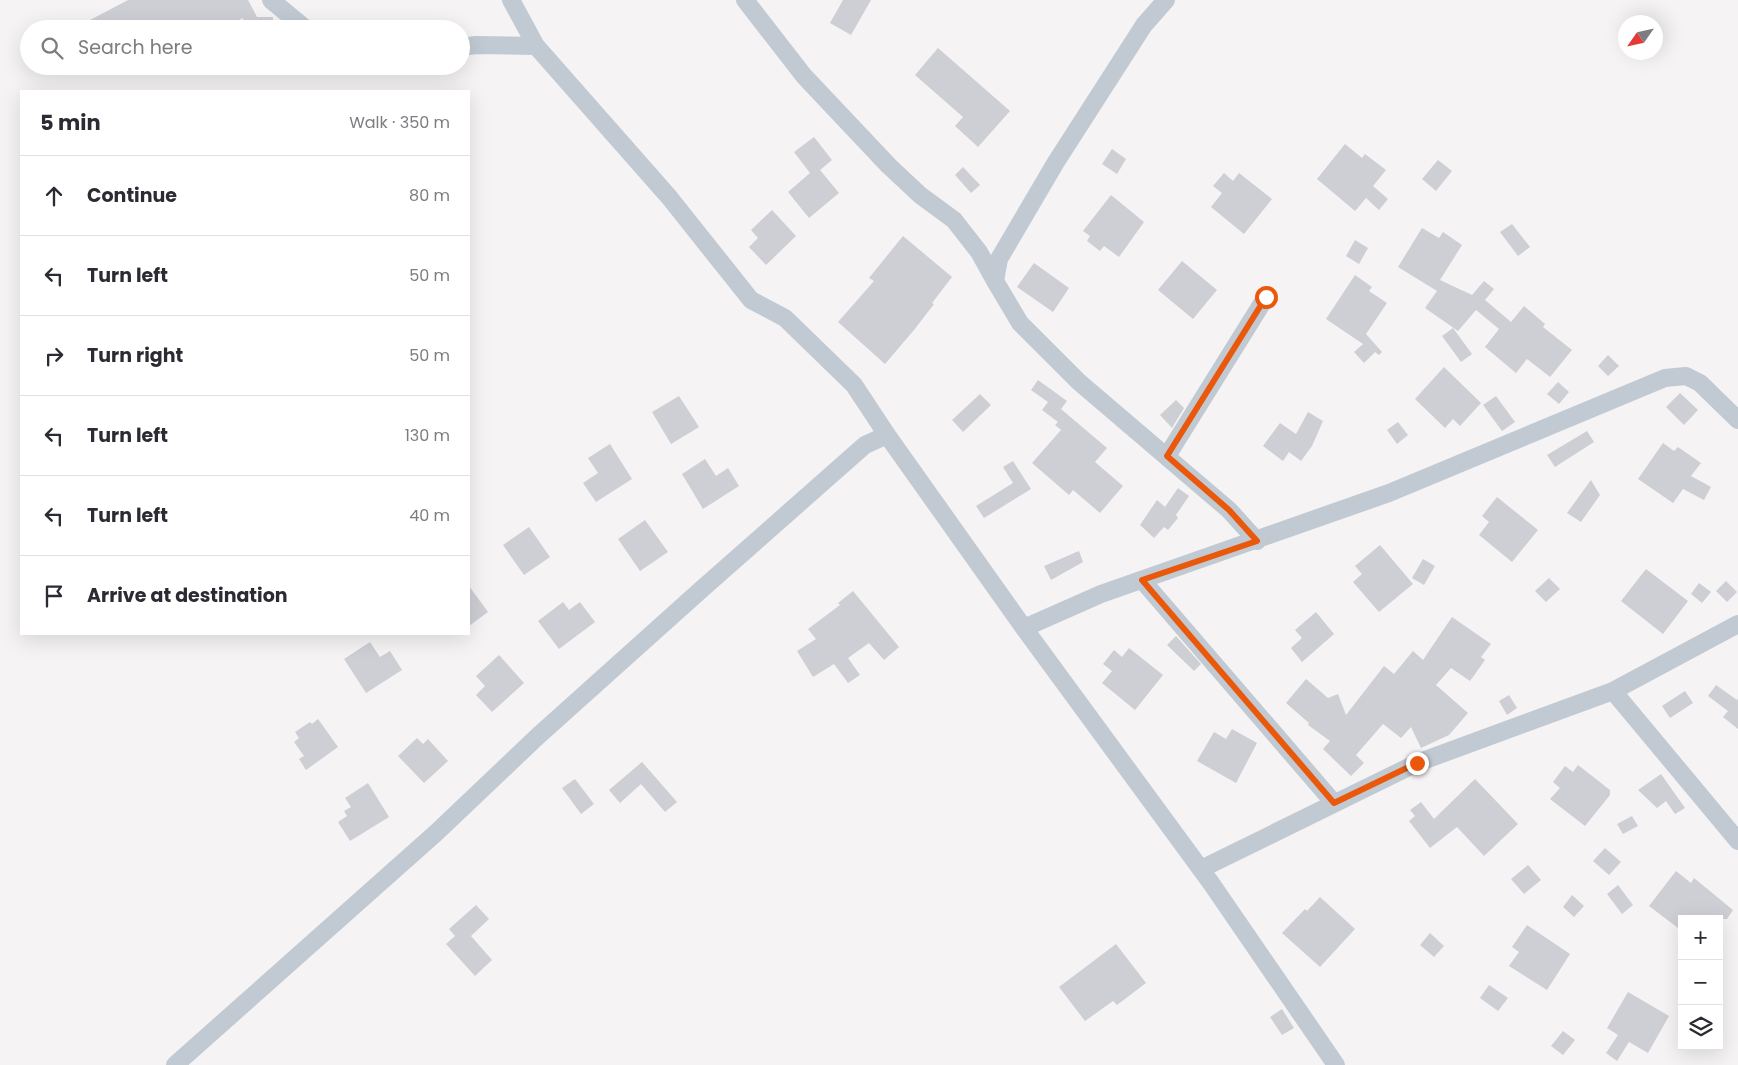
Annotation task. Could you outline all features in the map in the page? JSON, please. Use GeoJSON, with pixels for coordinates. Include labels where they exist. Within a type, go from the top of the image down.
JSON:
{"type":"FeatureCollection","features":[{"type":"Feature","properties":{"kind":"street"},"geometry":{"type":"LineString","coordinates":[[271,0],[295,20]]}},
{"type":"Feature","properties":{"kind":"street"},"geometry":{"type":"LineString","coordinates":[[511,0],[536,46],[670,197],[751,300],[785,318],[854,385],[887,435],[1024,628],[1201,869],[1336,1065]]}},
{"type":"Feature","properties":{"kind":"street"},"geometry":{"type":"LineString","coordinates":[[745,0],[804,76],[889,166],[920,194],[954,220],[979,252],[1020,323],[1079,382],[1229,510],[1257,541]]}},
{"type":"Feature","properties":{"kind":"street"},"geometry":{"type":"LineString","coordinates":[[995,281],[999,259],[1056,162],[1144,26],[1166,0]]}},
{"type":"Feature","properties":{"kind":"street"},"geometry":{"type":"LineString","coordinates":[[470,46],[536,46]]}},
{"type":"Feature","properties":{"kind":"street"},"geometry":{"type":"LineString","coordinates":[[1167,456],[1266,297]]}},
{"type":"Feature","properties":{"kind":"street"},"geometry":{"type":"LineString","coordinates":[[1024,628],[1101,594],[1257,541],[1389,493],[1665,378],[1686,376],[1700,383],[1738,420]]}},
{"type":"Feature","properties":{"kind":"street"},"geometry":{"type":"LineString","coordinates":[[176,1065],[437,832],[538,736],[703,588],[865,446],[887,435]]}},
{"type":"Feature","properties":{"kind":"street"},"geometry":{"type":"LineString","coordinates":[[1142,580],[1334,803]]}},
{"type":"Feature","properties":{"kind":"street"},"geometry":{"type":"LineString","coordinates":[[1201,869],[1417,763],[1614,691],[1738,624]]}},
{"type":"Feature","properties":{"kind":"street"},"geometry":{"type":"LineString","coordinates":[[1614,691],[1738,841]]}},
{"type":"Feature","properties":{"kind":"building"},"geometry":{"type":"Polygon","coordinates":[[[128,0],[248,0],[257,17],[273,17],[273,20],[243,20],[243,18],[239,20],[90,20],[128,0]]]}},
{"type":"Feature","properties":{"kind":"building"},"geometry":{"type":"Polygon","coordinates":[[[843,0],[871,0],[851,35],[830,23],[843,0]]]}},
{"type":"Feature","properties":{"kind":"building"},"geometry":{"type":"Polygon","coordinates":[[[938,48],[1010,111],[978,147],[955,126],[963,117],[915,75],[938,48]]]}},
{"type":"Feature","properties":{"kind":"building"},"geometry":{"type":"Polygon","coordinates":[[[814,137],[832,160],[820,170],[839,193],[809,218],[788,192],[810,173],[794,152],[814,137]]]}},
{"type":"Feature","properties":{"kind":"building"},"geometry":{"type":"Polygon","coordinates":[[[1345,144],[1362,158],[1365,154],[1386,170],[1373,186],[1388,199],[1379,210],[1366,198],[1355,211],[1317,179],[1345,144]]]}},
{"type":"Feature","properties":{"kind":"building"},"geometry":{"type":"Polygon","coordinates":[[[1112,149],[1126,159],[1117,174],[1102,164],[1112,149]]]}},
{"type":"Feature","properties":{"kind":"building"},"geometry":{"type":"Polygon","coordinates":[[[1438,160],[1452,171],[1436,191],[1422,179],[1438,160]]]}},
{"type":"Feature","properties":{"kind":"building"},"geometry":{"type":"Polygon","coordinates":[[[963,167],[980,185],[971,193],[955,175],[963,167]]]}},
{"type":"Feature","properties":{"kind":"building"},"geometry":{"type":"Polygon","coordinates":[[[1224,173],[1233,181],[1239,173],[1272,199],[1244,234],[1211,207],[1222,193],[1213,186],[1224,173]]]}},
{"type":"Feature","properties":{"kind":"building"},"geometry":{"type":"Polygon","coordinates":[[[1111,195],[1144,222],[1119,257],[1104,246],[1100,251],[1087,241],[1090,236],[1083,231],[1111,195]]]}},
{"type":"Feature","properties":{"kind":"building"},"geometry":{"type":"Polygon","coordinates":[[[772,210],[796,236],[766,265],[749,247],[758,238],[751,230],[772,210]]]}},
{"type":"Feature","properties":{"kind":"building"},"geometry":{"type":"Polygon","coordinates":[[[1512,224],[1530,247],[1518,256],[1500,232],[1512,224]]]}},
{"type":"Feature","properties":{"kind":"building"},"geometry":{"type":"Polygon","coordinates":[[[1422,228],[1439,238],[1443,232],[1462,245],[1440,280],[1472,295],[1484,281],[1494,289],[1485,300],[1511,322],[1524,306],[1545,324],[1543,327],[1572,350],[1550,377],[1527,359],[1516,373],[1485,347],[1499,329],[1476,310],[1458,331],[1425,308],[1437,291],[1398,267],[1422,228]]]}},
{"type":"Feature","properties":{"kind":"building"},"geometry":{"type":"Polygon","coordinates":[[[903,236],[952,277],[914,330],[885,364],[838,322],[874,281],[869,278],[903,236]]]}},
{"type":"Feature","properties":{"kind":"building"},"geometry":{"type":"Polygon","coordinates":[[[1355,240],[1368,248],[1359,264],[1346,256],[1355,240]]]}},
{"type":"Feature","properties":{"kind":"building"},"geometry":{"type":"Polygon","coordinates":[[[1182,261],[1217,290],[1193,319],[1158,290],[1182,261]]]}},
{"type":"Feature","properties":{"kind":"building"},"geometry":{"type":"Polygon","coordinates":[[[1034,263],[1069,288],[1053,312],[1017,287],[1034,263]]]}},
{"type":"Feature","properties":{"kind":"building"},"geometry":{"type":"Polygon","coordinates":[[[1355,275],[1372,287],[1369,291],[1387,303],[1366,334],[1382,352],[1379,355],[1375,352],[1364,363],[1354,352],[1363,344],[1326,319],[1355,275]]]}},
{"type":"Feature","properties":{"kind":"building"},"geometry":{"type":"Polygon","coordinates":[[[1453,328],[1472,354],[1461,362],[1442,336],[1453,328]]]}},
{"type":"Feature","properties":{"kind":"building"},"geometry":{"type":"Polygon","coordinates":[[[1608,355],[1619,366],[1608,376],[1598,366],[1608,355]]]}},
{"type":"Feature","properties":{"kind":"building"},"geometry":{"type":"Polygon","coordinates":[[[1444,367],[1481,403],[1460,426],[1453,419],[1445,428],[1415,399],[1444,367]]]}},
{"type":"Feature","properties":{"kind":"building"},"geometry":{"type":"Polygon","coordinates":[[[1038,380],[1067,401],[1061,409],[1107,448],[1095,462],[1123,486],[1100,513],[1073,490],[1069,495],[1032,463],[1061,430],[1055,425],[1058,422],[1042,410],[1048,402],[1031,390],[1038,380]]]}},
{"type":"Feature","properties":{"kind":"building"},"geometry":{"type":"Polygon","coordinates":[[[1558,382],[1569,392],[1559,404],[1547,394],[1558,382]]]}},
{"type":"Feature","properties":{"kind":"building"},"geometry":{"type":"Polygon","coordinates":[[[1680,393],[1698,410],[1684,425],[1666,407],[1680,393]]]}},
{"type":"Feature","properties":{"kind":"building"},"geometry":{"type":"Polygon","coordinates":[[[980,394],[991,405],[963,432],[952,420],[980,394]]]}},
{"type":"Feature","properties":{"kind":"building"},"geometry":{"type":"Polygon","coordinates":[[[679,396],[699,427],[671,444],[652,412],[679,396]]]}},
{"type":"Feature","properties":{"kind":"building"},"geometry":{"type":"Polygon","coordinates":[[[1496,396],[1515,422],[1502,431],[1483,405],[1496,396]]]}},
{"type":"Feature","properties":{"kind":"building"},"geometry":{"type":"Polygon","coordinates":[[[1176,400],[1184,408],[1172,428],[1160,415],[1176,400]]]}},
{"type":"Feature","properties":{"kind":"building"},"geometry":{"type":"Polygon","coordinates":[[[1308,412],[1323,421],[1312,446],[1301,461],[1289,452],[1283,461],[1263,446],[1280,423],[1296,434],[1308,412]]]}},
{"type":"Feature","properties":{"kind":"building"},"geometry":{"type":"Polygon","coordinates":[[[1398,422],[1408,435],[1397,444],[1387,430],[1398,422]]]}},
{"type":"Feature","properties":{"kind":"building"},"geometry":{"type":"Polygon","coordinates":[[[1587,431],[1594,442],[1555,467],[1547,455],[1587,431]]]}},
{"type":"Feature","properties":{"kind":"building"},"geometry":{"type":"Polygon","coordinates":[[[1663,443],[1674,451],[1678,447],[1701,463],[1691,476],[1711,487],[1704,500],[1683,489],[1673,503],[1638,479],[1663,443]]]}},
{"type":"Feature","properties":{"kind":"building"},"geometry":{"type":"Polygon","coordinates":[[[610,444],[632,479],[596,502],[583,483],[598,473],[588,458],[610,444]]]}},
{"type":"Feature","properties":{"kind":"building"},"geometry":{"type":"Polygon","coordinates":[[[705,459],[716,476],[728,468],[739,486],[703,509],[682,474],[705,459]]]}},
{"type":"Feature","properties":{"kind":"building"},"geometry":{"type":"Polygon","coordinates":[[[1013,461],[1031,489],[984,518],[976,506],[1013,483],[1003,467],[1013,461]]]}},
{"type":"Feature","properties":{"kind":"building"},"geometry":{"type":"Polygon","coordinates":[[[1591,480],[1600,495],[1581,522],[1567,513],[1591,480]]]}},
{"type":"Feature","properties":{"kind":"building"},"geometry":{"type":"Polygon","coordinates":[[[1178,488],[1189,496],[1176,515],[1178,518],[1168,530],[1164,527],[1154,538],[1140,525],[1157,500],[1165,507],[1178,488]]]}},
{"type":"Feature","properties":{"kind":"building"},"geometry":{"type":"Polygon","coordinates":[[[1497,497],[1538,530],[1512,562],[1479,535],[1489,522],[1482,516],[1497,497]]]}},
{"type":"Feature","properties":{"kind":"building"},"geometry":{"type":"Polygon","coordinates":[[[645,520],[668,552],[640,571],[618,539],[645,520]]]}},
{"type":"Feature","properties":{"kind":"building"},"geometry":{"type":"Polygon","coordinates":[[[529,527],[550,557],[524,575],[503,545],[529,527]]]}},
{"type":"Feature","properties":{"kind":"building"},"geometry":{"type":"Polygon","coordinates":[[[1380,545],[1413,584],[1379,612],[1353,582],[1362,574],[1355,566],[1380,545]]]}},
{"type":"Feature","properties":{"kind":"building"},"geometry":{"type":"Polygon","coordinates":[[[1079,551],[1083,562],[1051,580],[1044,566],[1079,551]]]}},
{"type":"Feature","properties":{"kind":"building"},"geometry":{"type":"Polygon","coordinates":[[[1423,559],[1435,566],[1424,585],[1412,578],[1423,559]]]}},
{"type":"Feature","properties":{"kind":"building"},"geometry":{"type":"Polygon","coordinates":[[[1646,569],[1688,601],[1663,634],[1621,601],[1646,569]]]}},
{"type":"Feature","properties":{"kind":"building"},"geometry":{"type":"Polygon","coordinates":[[[1549,578],[1560,589],[1546,602],[1535,591],[1549,578]]]}},
{"type":"Feature","properties":{"kind":"building"},"geometry":{"type":"Polygon","coordinates":[[[1726,581],[1737,592],[1727,602],[1716,591],[1726,581]]]}},
{"type":"Feature","properties":{"kind":"building"},"geometry":{"type":"Polygon","coordinates":[[[1699,583],[1711,592],[1702,603],[1691,594],[1699,583]]]}},
{"type":"Feature","properties":{"kind":"building"},"geometry":{"type":"Polygon","coordinates":[[[470,587],[488,612],[470,625],[470,587]]]}},
{"type":"Feature","properties":{"kind":"building"},"geometry":{"type":"Polygon","coordinates":[[[853,591],[899,647],[884,660],[869,643],[848,658],[860,675],[848,683],[834,664],[813,677],[797,651],[816,639],[808,629],[840,605],[838,603],[853,591]]]}},
{"type":"Feature","properties":{"kind":"building"},"geometry":{"type":"Polygon","coordinates":[[[563,602],[569,610],[580,602],[595,622],[559,649],[538,621],[563,602]]]}},
{"type":"Feature","properties":{"kind":"building"},"geometry":{"type":"Polygon","coordinates":[[[1316,612],[1334,634],[1302,662],[1291,648],[1302,638],[1295,630],[1316,612]]]}},
{"type":"Feature","properties":{"kind":"building"},"geometry":{"type":"Polygon","coordinates":[[[1452,617],[1491,644],[1481,657],[1485,660],[1470,681],[1451,668],[1436,685],[1468,713],[1449,735],[1421,748],[1411,727],[1401,738],[1383,724],[1356,755],[1364,763],[1351,776],[1323,749],[1330,741],[1308,725],[1309,723],[1286,703],[1306,679],[1328,698],[1338,694],[1346,715],[1384,666],[1394,674],[1413,651],[1423,660],[1452,617]]]}},
{"type":"Feature","properties":{"kind":"building"},"geometry":{"type":"Polygon","coordinates":[[[1176,636],[1201,664],[1194,671],[1167,645],[1176,636]]]}},
{"type":"Feature","properties":{"kind":"building"},"geometry":{"type":"Polygon","coordinates":[[[370,642],[380,657],[390,651],[402,670],[366,693],[344,659],[370,642]]]}},
{"type":"Feature","properties":{"kind":"building"},"geometry":{"type":"Polygon","coordinates":[[[1129,648],[1163,675],[1135,710],[1102,683],[1112,671],[1103,664],[1114,650],[1122,657],[1129,648]]]}},
{"type":"Feature","properties":{"kind":"building"},"geometry":{"type":"Polygon","coordinates":[[[499,655],[524,683],[492,712],[476,695],[485,686],[476,676],[499,655]]]}},
{"type":"Feature","properties":{"kind":"building"},"geometry":{"type":"Polygon","coordinates":[[[1716,685],[1737,700],[1738,698],[1738,729],[1723,717],[1728,711],[1708,696],[1716,685]]]}},
{"type":"Feature","properties":{"kind":"building"},"geometry":{"type":"Polygon","coordinates":[[[1685,691],[1693,703],[1670,718],[1662,706],[1685,691]]]}},
{"type":"Feature","properties":{"kind":"building"},"geometry":{"type":"Polygon","coordinates":[[[1509,695],[1517,708],[1507,715],[1499,701],[1509,695]]]}},
{"type":"Feature","properties":{"kind":"building"},"geometry":{"type":"Polygon","coordinates":[[[318,719],[338,747],[306,770],[299,759],[304,756],[294,742],[299,738],[295,732],[318,719]]]}},
{"type":"Feature","properties":{"kind":"building"},"geometry":{"type":"Polygon","coordinates":[[[1232,729],[1257,743],[1236,783],[1197,761],[1214,732],[1226,739],[1232,729]]]}},
{"type":"Feature","properties":{"kind":"building"},"geometry":{"type":"Polygon","coordinates":[[[417,738],[423,744],[428,739],[448,761],[424,783],[398,756],[417,738]]]}},
{"type":"Feature","properties":{"kind":"building"},"geometry":{"type":"Polygon","coordinates":[[[642,762],[677,802],[665,812],[641,784],[620,803],[609,790],[642,762]]]}},
{"type":"Feature","properties":{"kind":"building"},"geometry":{"type":"Polygon","coordinates":[[[1578,765],[1610,790],[1610,795],[1585,826],[1550,799],[1560,788],[1553,782],[1565,766],[1573,772],[1578,765]]]}},
{"type":"Feature","properties":{"kind":"building"},"geometry":{"type":"Polygon","coordinates":[[[1661,774],[1685,808],[1675,814],[1666,801],[1657,808],[1638,790],[1661,774]]]}},
{"type":"Feature","properties":{"kind":"building"},"geometry":{"type":"Polygon","coordinates":[[[575,779],[594,804],[581,814],[562,788],[575,779]]]}},
{"type":"Feature","properties":{"kind":"building"},"geometry":{"type":"Polygon","coordinates":[[[1475,779],[1518,824],[1484,856],[1457,827],[1430,848],[1409,821],[1415,816],[1410,810],[1421,802],[1434,819],[1475,779]]]}},
{"type":"Feature","properties":{"kind":"building"},"geometry":{"type":"Polygon","coordinates":[[[368,783],[389,817],[350,841],[338,822],[347,816],[344,811],[351,807],[345,798],[368,783]]]}},
{"type":"Feature","properties":{"kind":"building"},"geometry":{"type":"Polygon","coordinates":[[[1632,816],[1638,826],[1623,834],[1617,824],[1632,816]]]}},
{"type":"Feature","properties":{"kind":"building"},"geometry":{"type":"Polygon","coordinates":[[[1605,848],[1621,862],[1609,875],[1593,861],[1605,848]]]}},
{"type":"Feature","properties":{"kind":"building"},"geometry":{"type":"Polygon","coordinates":[[[1528,865],[1541,880],[1524,894],[1511,879],[1528,865]]]}},
{"type":"Feature","properties":{"kind":"building"},"geometry":{"type":"Polygon","coordinates":[[[1676,871],[1691,883],[1694,878],[1733,910],[1727,919],[1723,919],[1723,915],[1678,915],[1678,928],[1649,906],[1676,871]]]}},
{"type":"Feature","properties":{"kind":"building"},"geometry":{"type":"Polygon","coordinates":[[[1618,885],[1633,905],[1622,914],[1607,894],[1618,885]]]}},
{"type":"Feature","properties":{"kind":"building"},"geometry":{"type":"Polygon","coordinates":[[[1572,895],[1584,906],[1574,917],[1563,907],[1572,895]]]}},
{"type":"Feature","properties":{"kind":"building"},"geometry":{"type":"Polygon","coordinates":[[[1320,897],[1355,929],[1320,967],[1282,933],[1305,909],[1307,911],[1320,897]]]}},
{"type":"Feature","properties":{"kind":"building"},"geometry":{"type":"Polygon","coordinates":[[[476,905],[489,919],[471,936],[492,960],[475,976],[446,944],[455,936],[449,929],[476,905]]]}},
{"type":"Feature","properties":{"kind":"building"},"geometry":{"type":"Polygon","coordinates":[[[1527,925],[1570,954],[1547,990],[1509,966],[1519,952],[1512,947],[1527,925]]]}},
{"type":"Feature","properties":{"kind":"building"},"geometry":{"type":"Polygon","coordinates":[[[1430,933],[1444,946],[1434,957],[1420,945],[1430,933]]]}},
{"type":"Feature","properties":{"kind":"building"},"geometry":{"type":"Polygon","coordinates":[[[1116,944],[1146,983],[1117,1005],[1113,1001],[1085,1021],[1059,987],[1116,944]]]}},
{"type":"Feature","properties":{"kind":"building"},"geometry":{"type":"Polygon","coordinates":[[[1489,985],[1508,998],[1498,1011],[1480,998],[1489,985]]]}},
{"type":"Feature","properties":{"kind":"building"},"geometry":{"type":"Polygon","coordinates":[[[1628,992],[1669,1016],[1648,1053],[1629,1042],[1617,1061],[1606,1053],[1618,1035],[1607,1028],[1628,992]]]}},
{"type":"Feature","properties":{"kind":"building"},"geometry":{"type":"Polygon","coordinates":[[[1282,1009],[1294,1028],[1282,1035],[1270,1017],[1282,1009]]]}},
{"type":"Feature","properties":{"kind":"building"},"geometry":{"type":"Polygon","coordinates":[[[1563,1031],[1575,1040],[1563,1055],[1551,1046],[1563,1031]]]}},
{"type":"Feature","properties":{"kind":"route"},"geometry":{"type":"LineString","coordinates":[[1266,297],[1167,456],[1229,510],[1257,541],[1142,580],[1334,803],[1417,763]]}}]}
